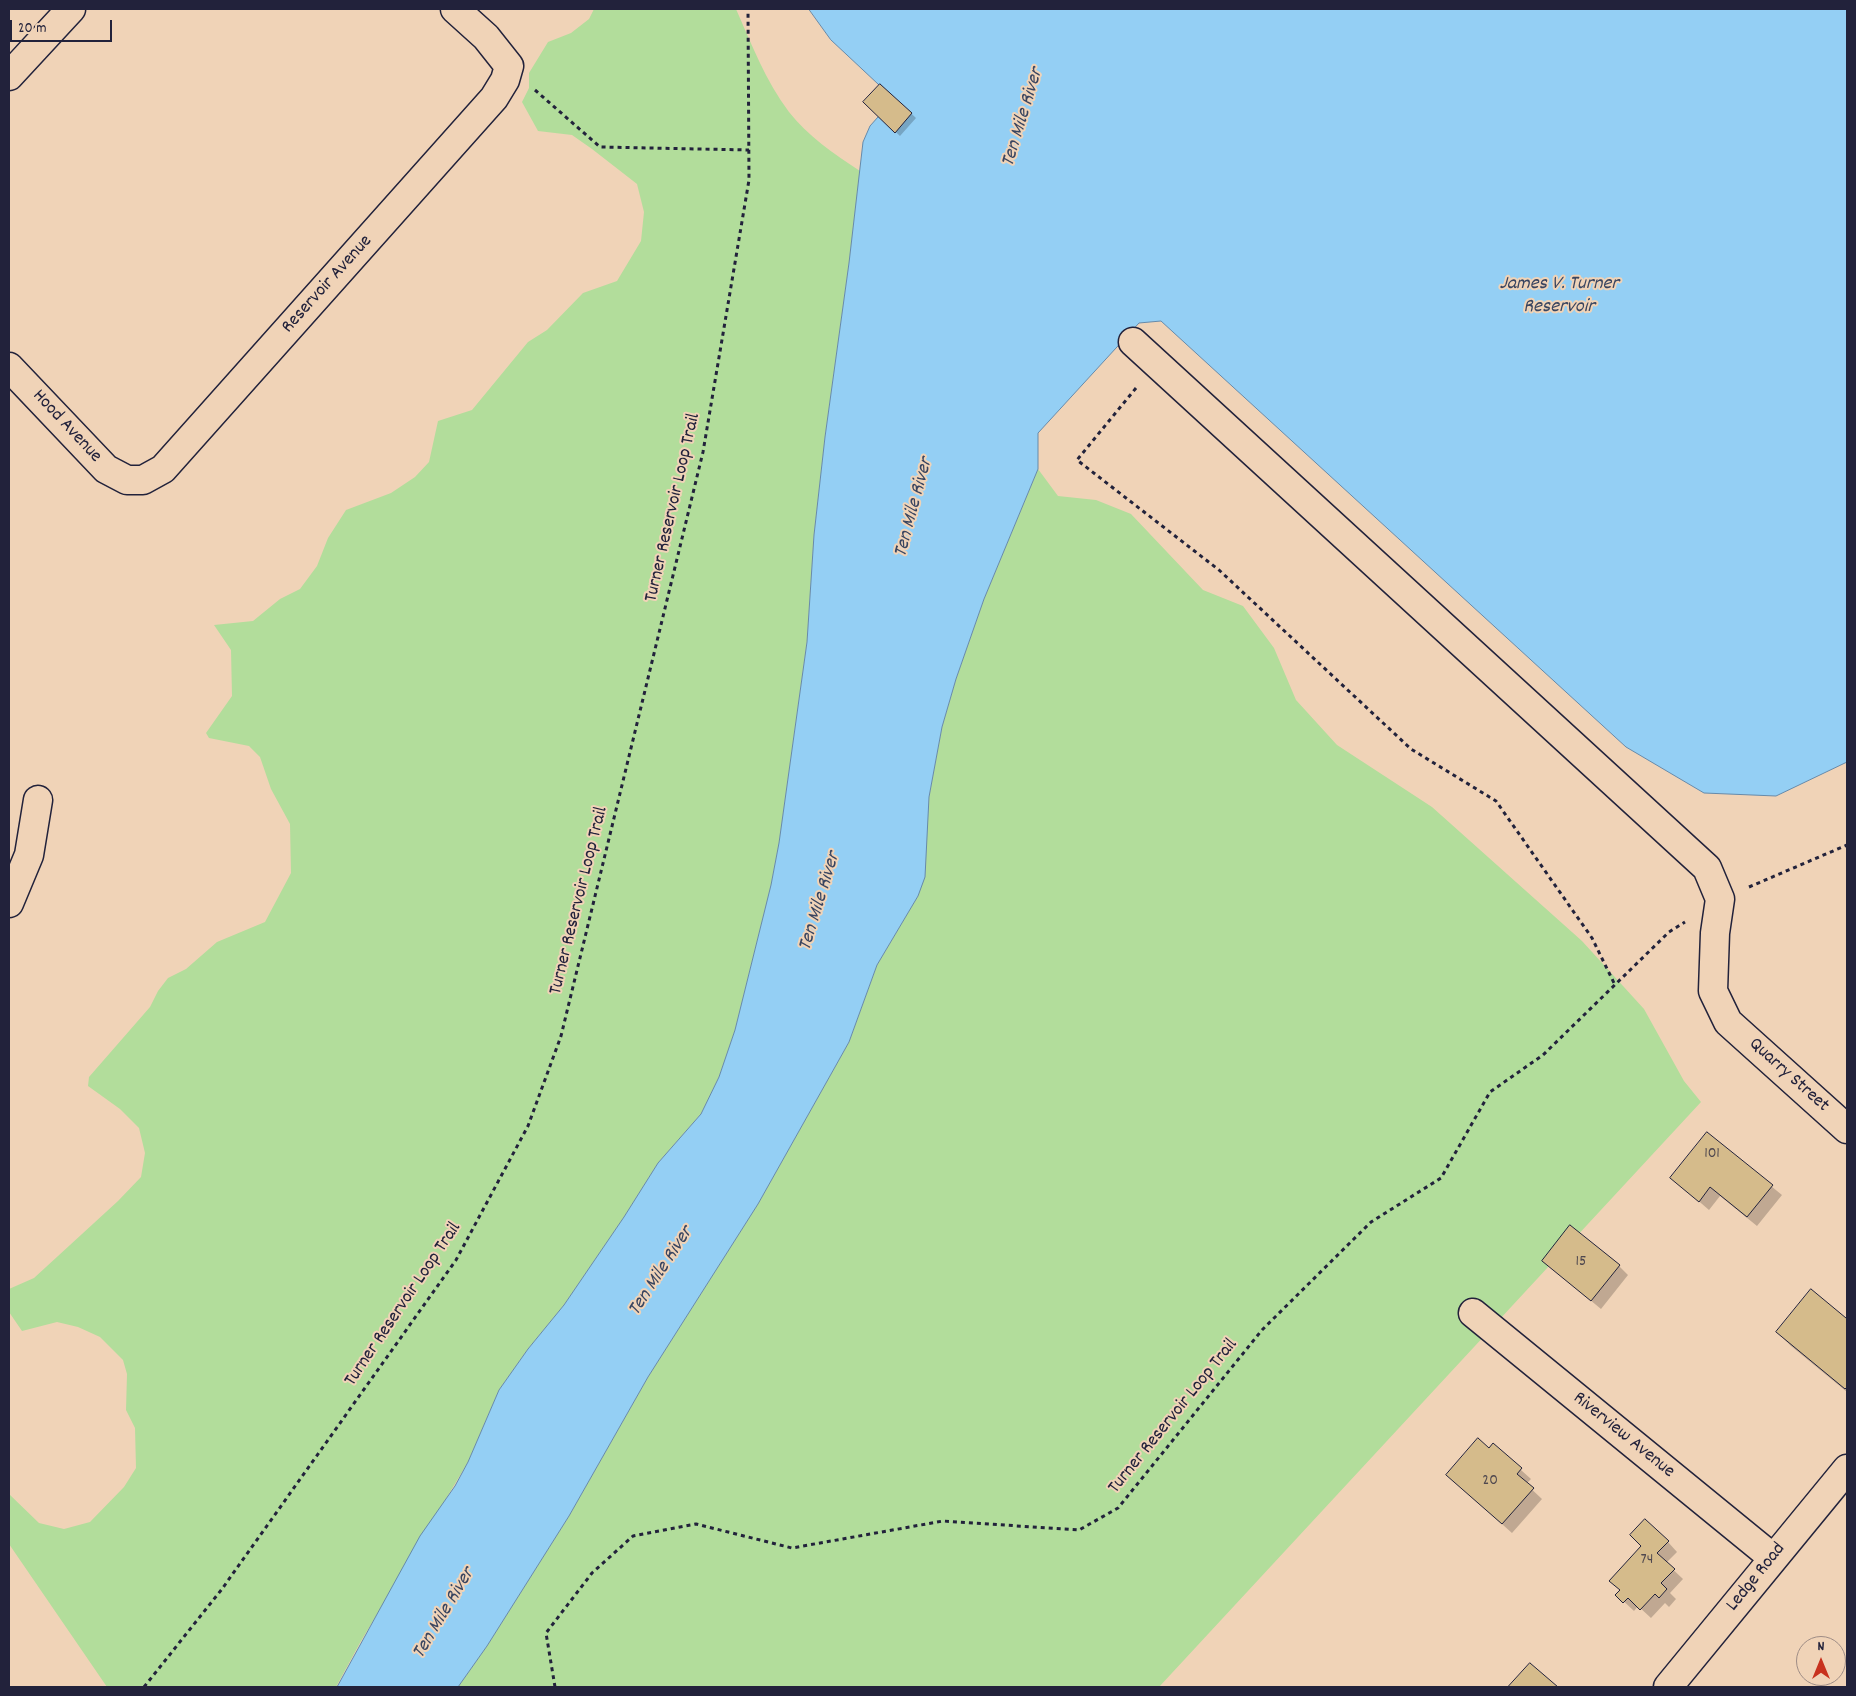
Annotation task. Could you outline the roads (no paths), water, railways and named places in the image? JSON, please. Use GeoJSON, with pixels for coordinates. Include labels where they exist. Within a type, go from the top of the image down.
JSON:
{"type":"FeatureCollection","features":[{"type":"Feature","properties":{"kind":"street"},"geometry":{"type":"LineString","coordinates":[[9,76],[70,9]]}},
{"type":"Feature","properties":{"kind":"street","name":"Reservoir Avenue"},"geometry":{"type":"LineString","coordinates":[[127,480],[143,480],[163,469],[494,98],[509,66],[486,37],[455,9]]}},
{"type":"Feature","properties":{"kind":"street","name":"Quarry Street"},"geometry":{"type":"LineString","coordinates":[[1133,342],[1706,868],[1720,899],[1715,933],[1713,991],[1728,1022],[1847,1129]]}},
{"type":"Feature","properties":{"kind":"street","name":"Hood Avenue"},"geometry":{"type":"LineString","coordinates":[[9,367],[106,469],[127,480]]}},
{"type":"Feature","properties":{"kind":"street"},"geometry":{"type":"LineString","coordinates":[[9,903],[29,855],[38,800]]}},
{"type":"Feature","properties":{"kind":"street","name":"Riverview Avenue"},"geometry":{"type":"LineString","coordinates":[[1472,1313],[1773,1558]]}},
{"type":"Feature","properties":{"kind":"street","name":"Ledge Road"},"geometry":{"type":"LineString","coordinates":[[1668,1687],[1847,1469]]}},
{"type":"Feature","properties":{"kind":"water","name":"James V. Turner Reservoir"},"geometry":{"type":"Polygon","coordinates":[[[809,9],[1847,9],[1847,762],[1776,796],[1704,793],[1626,747],[1161,321],[1139,323],[1038,433],[1038,469],[984,599],[956,679],[942,727],[929,797],[925,877],[918,896],[877,965],[849,1042],[758,1204],[648,1377],[569,1516],[487,1646],[458,1687],[337,1687],[420,1536],[455,1486],[468,1462],[499,1390],[528,1349],[564,1305],[658,1163],[701,1114],[719,1077],[735,1030],[771,885],[779,843],[807,642],[814,535],[863,142],[870,126],[894,99],[831,40],[809,9]]]}},
{"type":"Feature","properties":{"kind":"water label","name":"Ten Mile River"},"geometry":{"type":"Point","coordinates":[1024,118]}},
{"type":"Feature","properties":{"kind":"water label","name":"Ten Mile River"},"geometry":{"type":"Point","coordinates":[915,508]}},
{"type":"Feature","properties":{"kind":"water label","name":"Ten Mile River"},"geometry":{"type":"Point","coordinates":[821,902]}},
{"type":"Feature","properties":{"kind":"water label","name":"Ten Mile River"},"geometry":{"type":"Point","coordinates":[662,1272]}},
{"type":"Feature","properties":{"kind":"water label","name":"Ten Mile River"},"geometry":{"type":"Point","coordinates":[445,1614]}}]}
